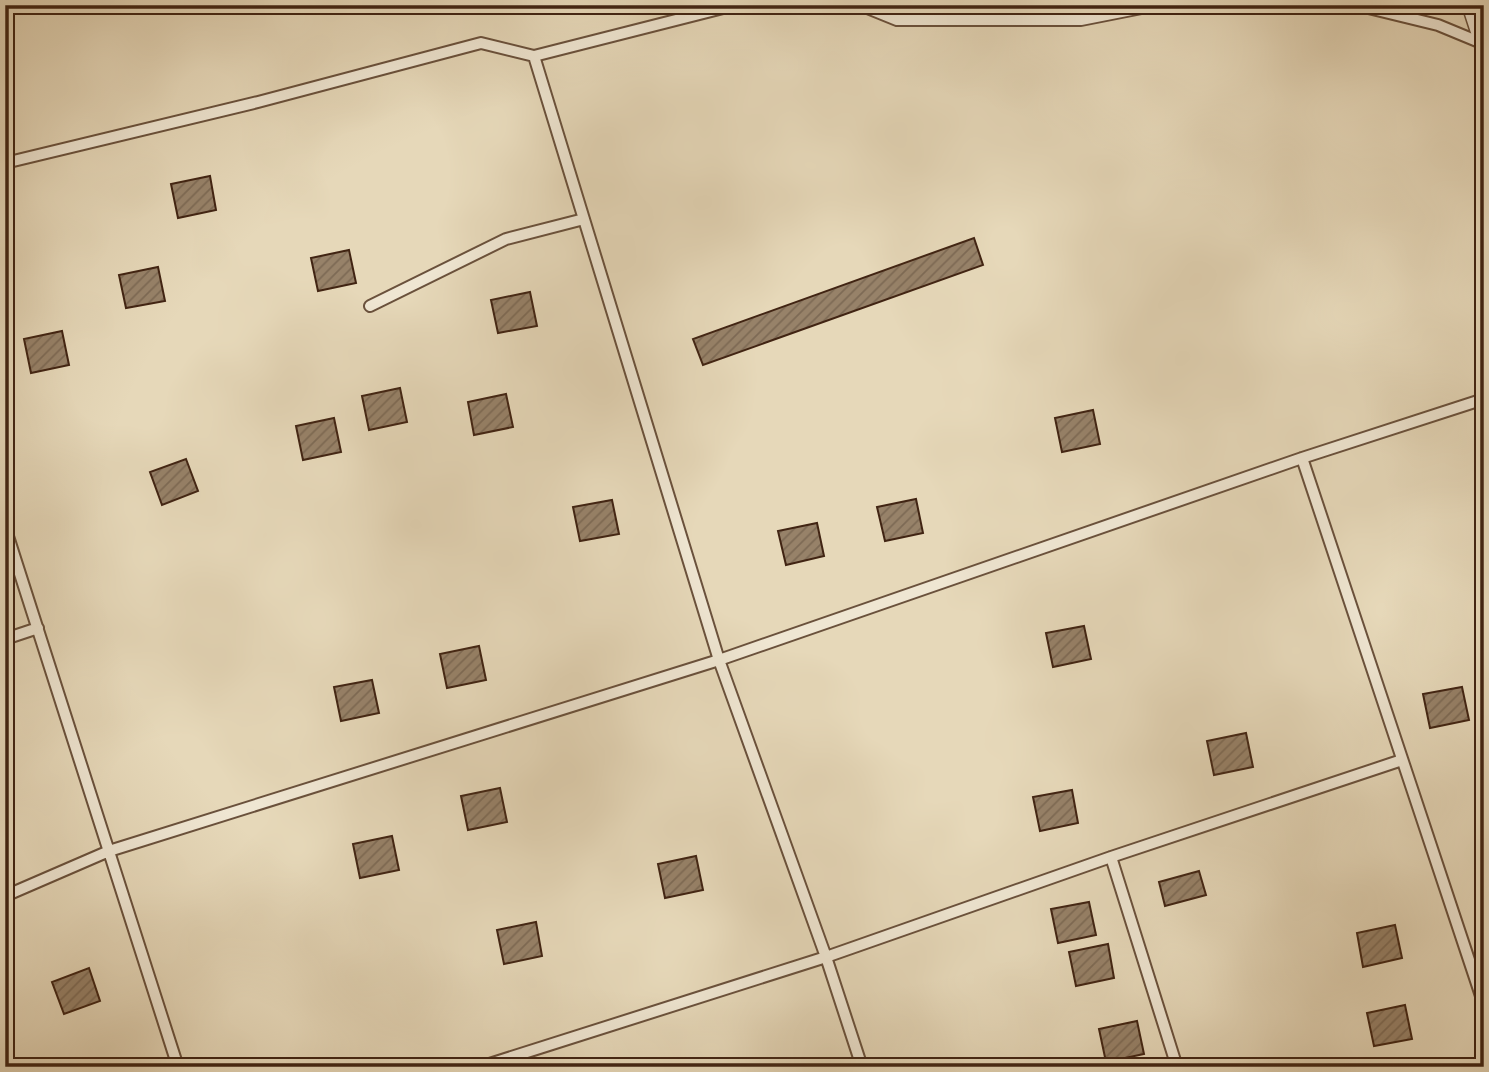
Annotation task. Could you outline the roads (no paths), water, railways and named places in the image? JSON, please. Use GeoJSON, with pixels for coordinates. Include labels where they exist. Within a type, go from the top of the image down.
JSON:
{"type":"FeatureCollection","features":[{"type":"Feature","properties":{"kind":"street"},"geometry":{"type":"LineString","coordinates":[[1474,5],[1484,41]]}},
{"type":"Feature","properties":{"kind":"lane"},"geometry":{"type":"LineString","coordinates":[[5,163],[258,102],[481,43],[534,57],[735,5]]}},
{"type":"Feature","properties":{"kind":"lane"},"geometry":{"type":"LineString","coordinates":[[860,5],[897,20],[1081,20],[1157,5]]}},
{"type":"Feature","properties":{"kind":"lane"},"geometry":{"type":"LineString","coordinates":[[1356,5],[1438,25],[1484,41]]}},
{"type":"Feature","properties":{"kind":"lane"},"geometry":{"type":"LineString","coordinates":[[534,57],[719,660],[826,957],[862,1067]]}},
{"type":"Feature","properties":{"kind":"lane"},"geometry":{"type":"LineString","coordinates":[[370,306],[506,239],[584,219]]}},
{"type":"Feature","properties":{"kind":"lane"},"geometry":{"type":"LineString","coordinates":[[5,896],[109,851],[719,660],[1302,458],[1484,399]]}},
{"type":"Feature","properties":{"kind":"lane"},"geometry":{"type":"LineString","coordinates":[[1302,458],[1484,1005]]}},
{"type":"Feature","properties":{"kind":"lane"},"geometry":{"type":"LineString","coordinates":[[5,527],[178,1067]]}},
{"type":"Feature","properties":{"kind":"lane"},"geometry":{"type":"LineString","coordinates":[[5,639],[38,628]]}},
{"type":"Feature","properties":{"kind":"lane"},"geometry":{"type":"LineString","coordinates":[[480,1067],[826,957],[1111,857],[1402,760]]}},
{"type":"Feature","properties":{"kind":"lane"},"geometry":{"type":"LineString","coordinates":[[1111,857],[1177,1067]]}}]}
